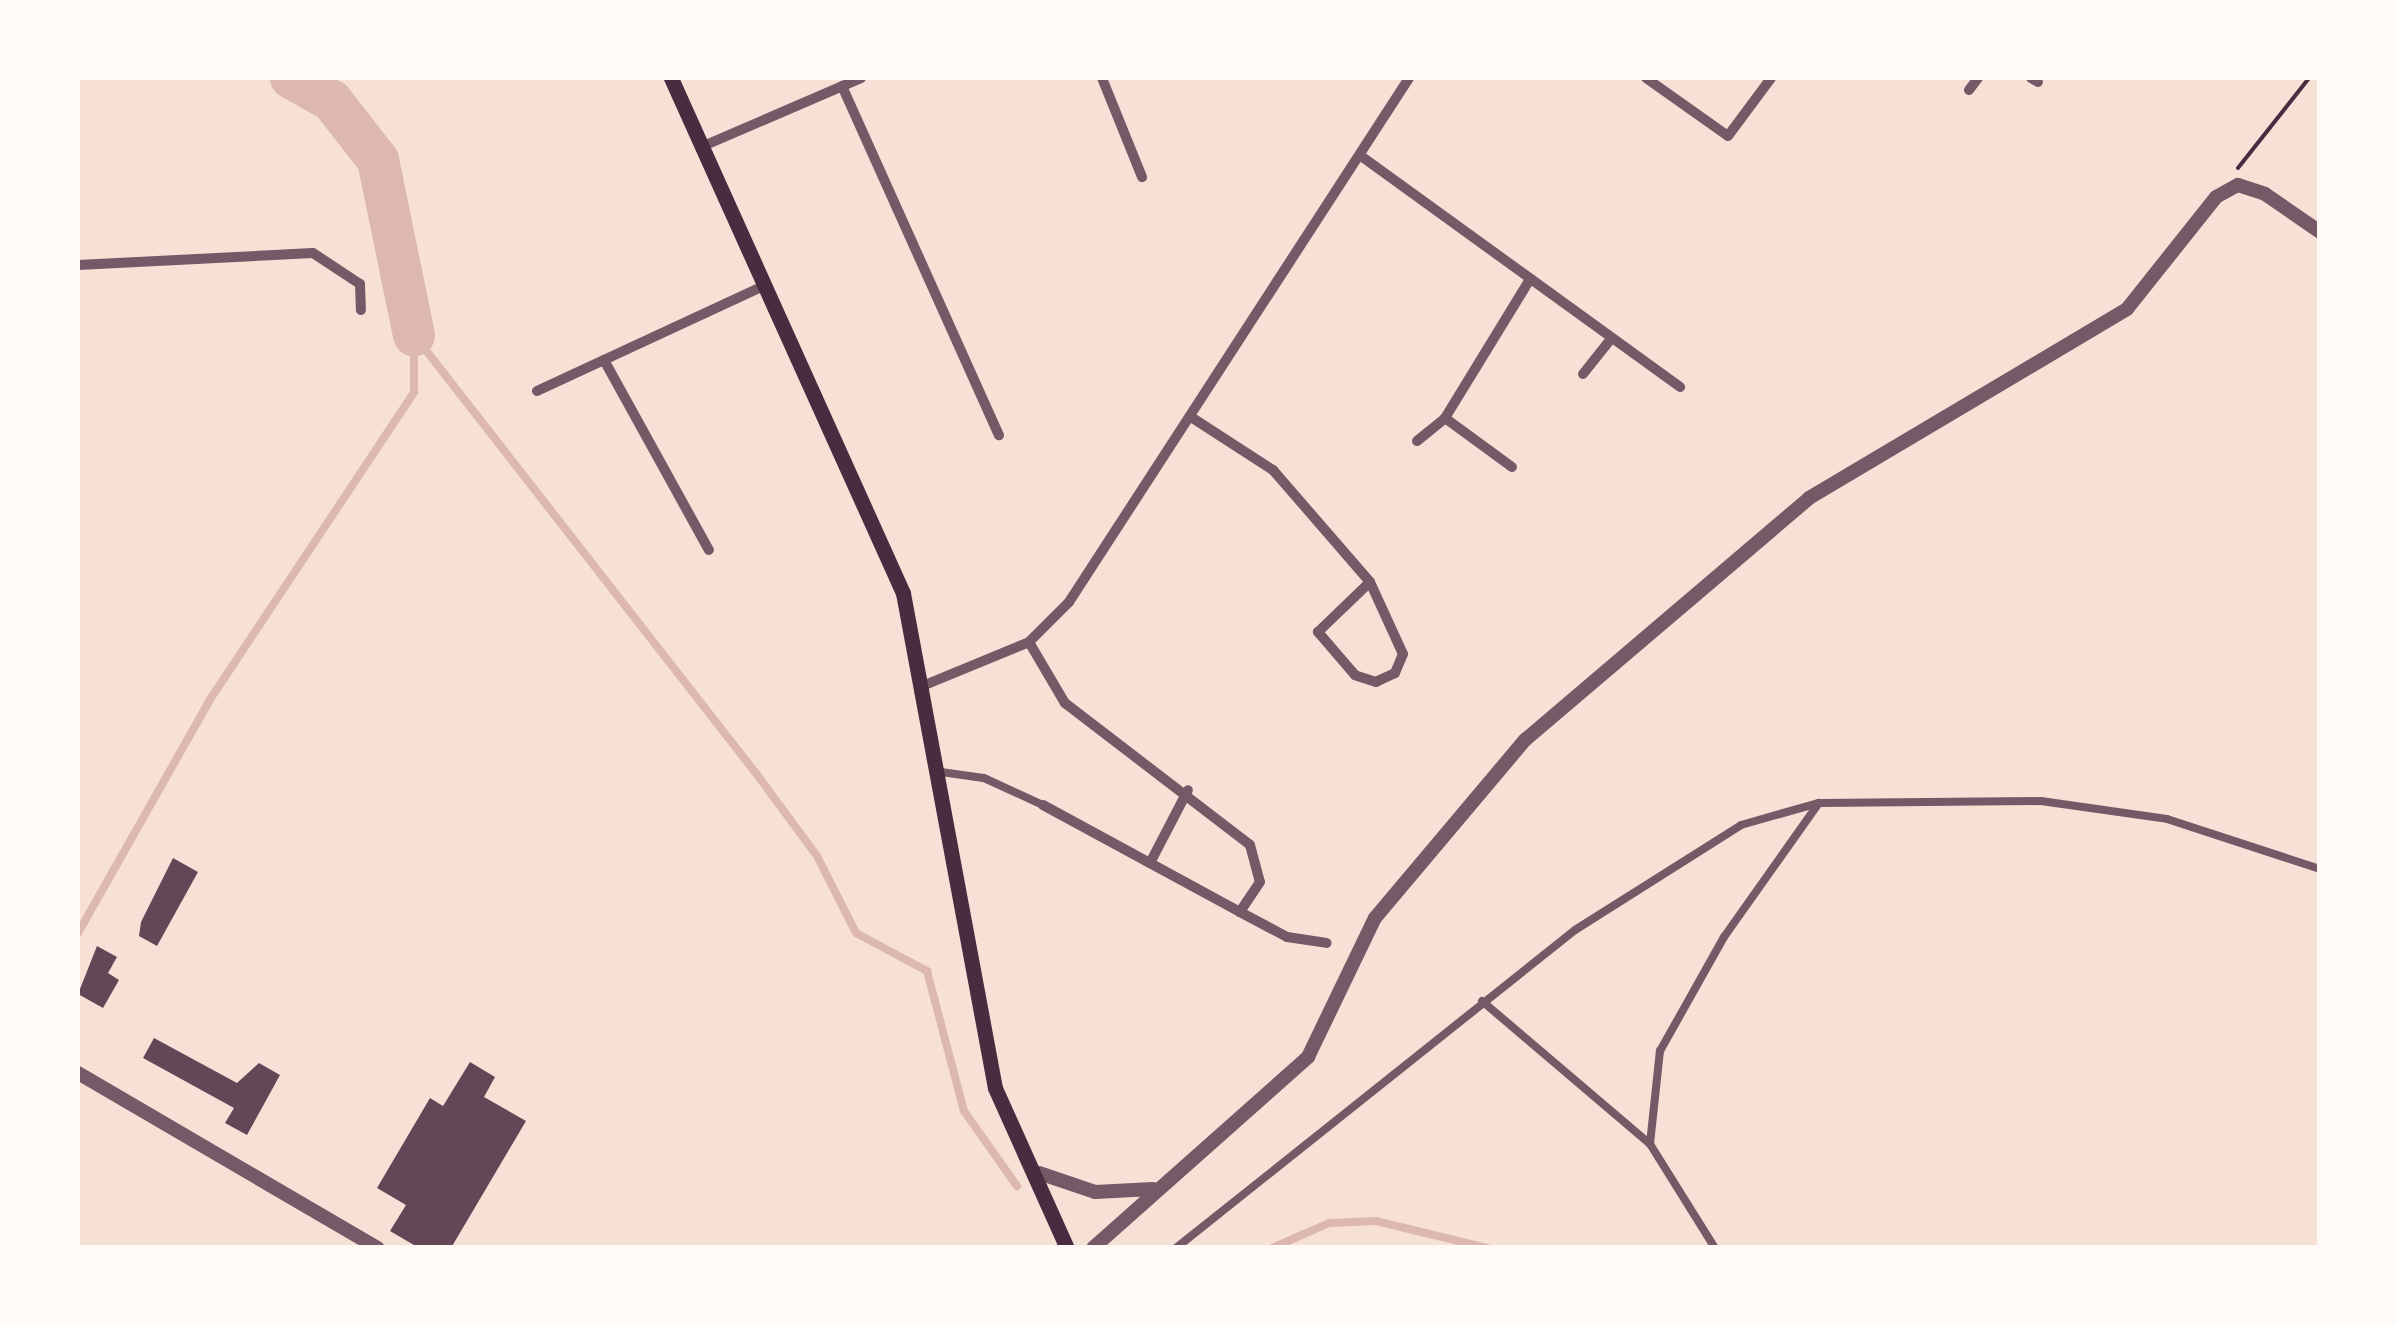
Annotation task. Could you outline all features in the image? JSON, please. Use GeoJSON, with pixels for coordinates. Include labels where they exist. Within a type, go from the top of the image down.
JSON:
{"type":"FeatureCollection","features":[{"type":"Feature","properties":{"kind":"main road"},"geometry":{"type":"LineString","coordinates":[[671,78],[902,593],[995,1088],[1039,1173],[1067,1248]]}},
{"type":"Feature","properties":{"kind":"street"},"geometry":{"type":"LineString","coordinates":[[702,148],[861,78]]}},
{"type":"Feature","properties":{"kind":"street"},"geometry":{"type":"LineString","coordinates":[[1102,78],[1142,177]]}},
{"type":"Feature","properties":{"kind":"street"},"geometry":{"type":"LineString","coordinates":[[920,688],[1029,642],[1110,546],[1409,78]]}},
{"type":"Feature","properties":{"kind":"street"},"geometry":{"type":"LineString","coordinates":[[1646,78],[1728,136],[1771,78]]}},
{"type":"Feature","properties":{"kind":"street"},"geometry":{"type":"LineString","coordinates":[[1969,90],[1978,78]]}},
{"type":"Feature","properties":{"kind":"street"},"geometry":{"type":"LineString","coordinates":[[842,86],[999,434]]}},
{"type":"Feature","properties":{"kind":"street"},"geometry":{"type":"LineString","coordinates":[[1361,156],[1680,387]]}},
{"type":"Feature","properties":{"kind":"street"},"geometry":{"type":"LineString","coordinates":[[1093,1248],[1154,1189],[1308,1057],[1368,934],[1525,740],[1840,476],[2126,309],[2216,196],[2238,185],[2265,194],[2320,232]]}},
{"type":"Feature","properties":{"kind":"street"},"geometry":{"type":"LineString","coordinates":[[78,265],[314,254],[360,284],[361,310]]}},
{"type":"Feature","properties":{"kind":"street"},"geometry":{"type":"LineString","coordinates":[[1417,441],[1446,418],[1529,280]]}},
{"type":"Feature","properties":{"kind":"street"},"geometry":{"type":"LineString","coordinates":[[537,392],[763,286]]}},
{"type":"Feature","properties":{"kind":"street"},"geometry":{"type":"LineString","coordinates":[[1584,374],[1610,340]]}},
{"type":"Feature","properties":{"kind":"street"},"geometry":{"type":"LineString","coordinates":[[604,360],[709,550]]}},
{"type":"Feature","properties":{"kind":"street"},"geometry":{"type":"LineString","coordinates":[[1191,417],[1272,470],[1370,582],[1403,654],[1395,673],[1376,682],[1355,675],[1318,632],[1370,582]]}},
{"type":"Feature","properties":{"kind":"street"},"geometry":{"type":"LineString","coordinates":[[1446,418],[1512,467]]}},
{"type":"Feature","properties":{"kind":"street"},"geometry":{"type":"LineString","coordinates":[[1029,642],[1064,703],[1188,790],[1250,845],[1260,882],[1240,912]]}},
{"type":"Feature","properties":{"kind":"street"},"geometry":{"type":"LineString","coordinates":[[934,771],[984,778],[1043,805],[1287,936],[1327,943]]}},
{"type":"Feature","properties":{"kind":"street"},"geometry":{"type":"LineString","coordinates":[[1150,864],[1188,790]]}},
{"type":"Feature","properties":{"kind":"street"},"geometry":{"type":"LineString","coordinates":[[1176,1248],[1482,1001],[1741,825],[1819,803],[2041,801],[2167,818],[2320,869]]}},
{"type":"Feature","properties":{"kind":"street"},"geometry":{"type":"LineString","coordinates":[[1650,1144],[1660,1050],[1724,936],[1819,803]]}},
{"type":"Feature","properties":{"kind":"street"},"geometry":{"type":"LineString","coordinates":[[1482,1001],[1650,1144],[1715,1248]]}},
{"type":"Feature","properties":{"kind":"street"},"geometry":{"type":"LineString","coordinates":[[78,1072],[378,1248]]}},
{"type":"Feature","properties":{"kind":"street"},"geometry":{"type":"LineString","coordinates":[[1039,1173],[1095,1192],[1154,1189]]}},
{"type":"Feature","properties":{"kind":"path"},"geometry":{"type":"LineString","coordinates":[[2216,196],[2309,78]]}},
{"type":"Feature","properties":{"kind":"building"},"geometry":{"type":"Polygon","coordinates":[[[173,858],[198,872],[157,946],[139,936],[141,922],[173,858]]]}},
{"type":"Feature","properties":{"kind":"building"},"geometry":{"type":"Polygon","coordinates":[[[97,946],[117,957],[108,973],[119,980],[103,1008],[78,994],[97,946]]]}},
{"type":"Feature","properties":{"kind":"building"},"geometry":{"type":"Polygon","coordinates":[[[154,1038],[237,1083],[259,1063],[280,1075],[247,1135],[225,1123],[234,1108],[143,1058],[154,1038]]]}},
{"type":"Feature","properties":{"kind":"building"},"geometry":{"type":"Polygon","coordinates":[[[470,1062],[495,1077],[484,1097],[526,1121],[451,1248],[419,1248],[390,1231],[406,1205],[377,1188],[430,1098],[443,1106],[470,1062]]]}},
{"type":"Feature","properties":{"kind":"waterway"},"geometry":{"type":"LineString","coordinates":[[291,78],[332,101],[378,160],[414,335]]}},
{"type":"Feature","properties":{"kind":"waterway"},"geometry":{"type":"LineString","coordinates":[[414,335],[758,776],[817,856],[856,933],[927,971],[964,1111],[1017,1186]]}},
{"type":"Feature","properties":{"kind":"waterway"},"geometry":{"type":"LineString","coordinates":[[78,933],[209,701],[414,392],[414,335]]}},
{"type":"Feature","properties":{"kind":"waterway"},"geometry":{"type":"LineString","coordinates":[[1272,1248],[1329,1223],[1376,1221],[1488,1248]]}}]}
